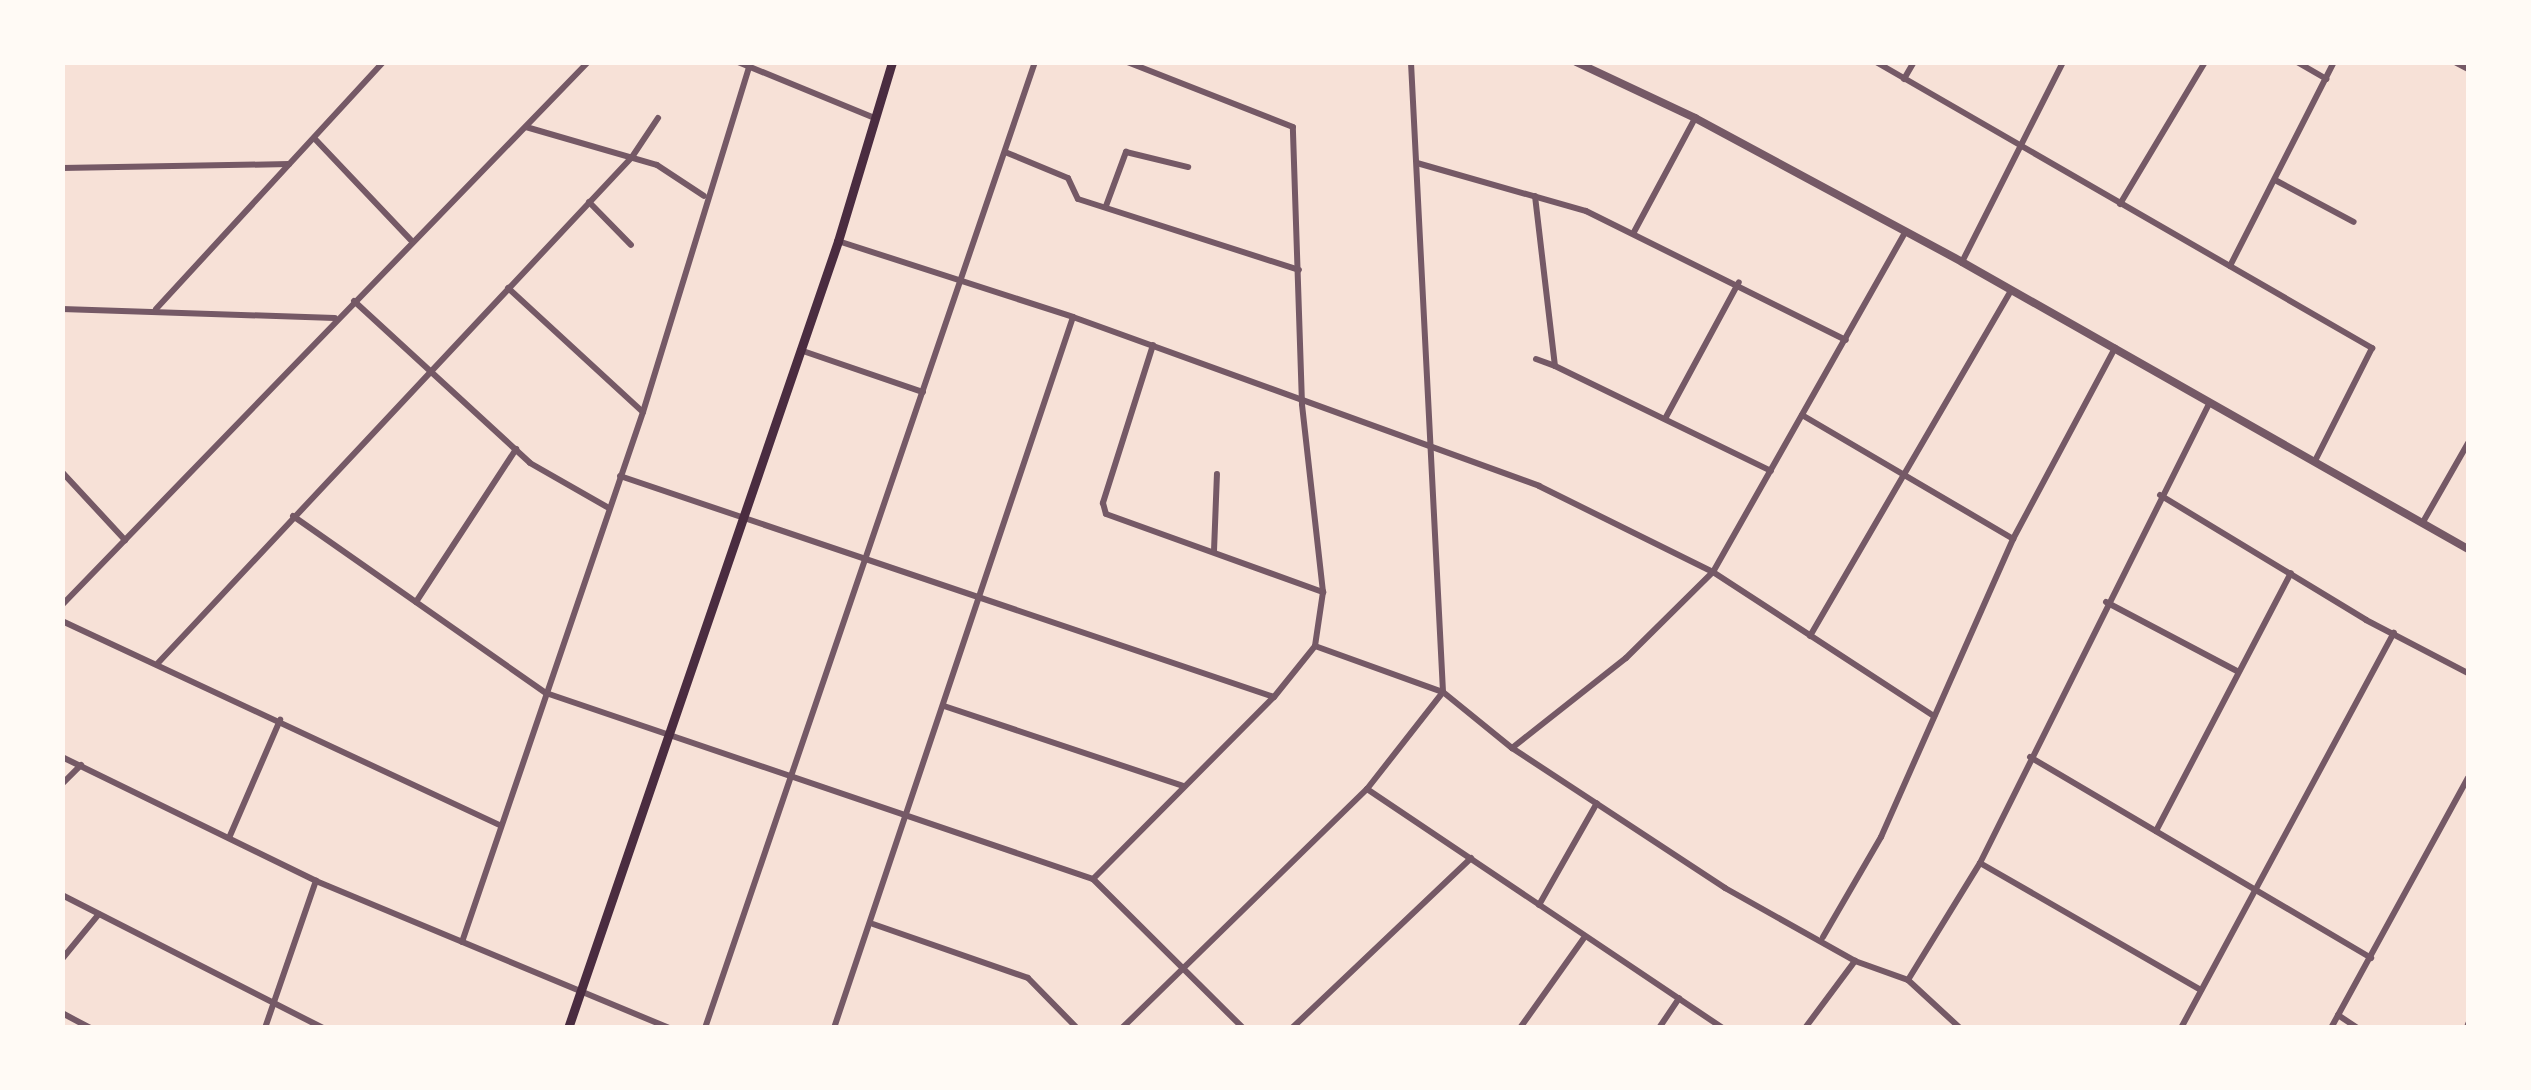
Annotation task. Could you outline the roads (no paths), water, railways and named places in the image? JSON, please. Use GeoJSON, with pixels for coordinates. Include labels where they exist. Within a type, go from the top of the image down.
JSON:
{"type":"FeatureCollection","features":[{"type":"Feature","properties":{"kind":"main road"},"geometry":{"type":"LineString","coordinates":[[568,1028],[838,241],[872,117],[892,62]]}},
{"type":"Feature","properties":{"kind":"street"},"geometry":{"type":"LineString","coordinates":[[366,62],[376,70]]}},
{"type":"Feature","properties":{"kind":"street"},"geometry":{"type":"LineString","coordinates":[[156,309],[383,62]]}},
{"type":"Feature","properties":{"kind":"street"},"geometry":{"type":"LineString","coordinates":[[62,605],[241,426],[411,240],[588,62]]}},
{"type":"Feature","properties":{"kind":"street"},"geometry":{"type":"LineString","coordinates":[[738,62],[872,117]]}},
{"type":"Feature","properties":{"kind":"street"},"geometry":{"type":"LineString","coordinates":[[705,1028],[1035,62]]}},
{"type":"Feature","properties":{"kind":"street"},"geometry":{"type":"LineString","coordinates":[[1093,879],[1274,697],[1315,646],[1323,592],[1302,404],[1290,122],[1127,62]]}},
{"type":"Feature","properties":{"kind":"street"},"geometry":{"type":"LineString","coordinates":[[1122,1028],[1366,789],[1443,692],[1426,449],[1411,62]]}},
{"type":"Feature","properties":{"kind":"street"},"geometry":{"type":"LineString","coordinates":[[1576,62],[1695,118],[1962,262],[2208,406],[2315,461],[2468,548]]}},
{"type":"Feature","properties":{"kind":"street"},"geometry":{"type":"LineString","coordinates":[[1876,62],[2372,348],[2315,461]]}},
{"type":"Feature","properties":{"kind":"street"},"geometry":{"type":"LineString","coordinates":[[1904,78],[1914,62]]}},
{"type":"Feature","properties":{"kind":"street"},"geometry":{"type":"LineString","coordinates":[[1962,262],[2063,62]]}},
{"type":"Feature","properties":{"kind":"street"},"geometry":{"type":"LineString","coordinates":[[2120,204],[2205,62]]}},
{"type":"Feature","properties":{"kind":"street"},"geometry":{"type":"LineString","coordinates":[[2297,62],[2326,78]]}},
{"type":"Feature","properties":{"kind":"street"},"geometry":{"type":"LineString","coordinates":[[2230,266],[2334,62]]}},
{"type":"Feature","properties":{"kind":"street"},"geometry":{"type":"LineString","coordinates":[[2456,62],[2468,69]]}},
{"type":"Feature","properties":{"kind":"street"},"geometry":{"type":"LineString","coordinates":[[462,942],[642,412],[704,200],[749,67]]}},
{"type":"Feature","properties":{"kind":"street"},"geometry":{"type":"LineString","coordinates":[[158,663],[632,157],[658,118]]}},
{"type":"Feature","properties":{"kind":"street"},"geometry":{"type":"LineString","coordinates":[[1634,232],[1695,118]]}},
{"type":"Feature","properties":{"kind":"street"},"geometry":{"type":"LineString","coordinates":[[526,127],[632,157],[669,172],[704,200]]}},
{"type":"Feature","properties":{"kind":"street"},"geometry":{"type":"LineString","coordinates":[[315,139],[411,240]]}},
{"type":"Feature","properties":{"kind":"street"},"geometry":{"type":"LineString","coordinates":[[1005,152],[1068,178],[1078,199],[1298,270]]}},
{"type":"Feature","properties":{"kind":"street"},"geometry":{"type":"LineString","coordinates":[[1106,206],[1126,152],[1188,167]]}},
{"type":"Feature","properties":{"kind":"street"},"geometry":{"type":"LineString","coordinates":[[1416,163],[1535,196],[1634,232],[1739,282],[1846,340]]}},
{"type":"Feature","properties":{"kind":"street"},"geometry":{"type":"LineString","coordinates":[[62,168],[289,164]]}},
{"type":"Feature","properties":{"kind":"street"},"geometry":{"type":"LineString","coordinates":[[2274,180],[2354,222]]}},
{"type":"Feature","properties":{"kind":"street"},"geometry":{"type":"LineString","coordinates":[[1535,196],[1554,366]]}},
{"type":"Feature","properties":{"kind":"street"},"geometry":{"type":"LineString","coordinates":[[590,202],[631,245]]}},
{"type":"Feature","properties":{"kind":"street"},"geometry":{"type":"LineString","coordinates":[[1512,748],[1626,658],[1713,572],[1904,232]]}},
{"type":"Feature","properties":{"kind":"street"},"geometry":{"type":"LineString","coordinates":[[838,241],[1073,317],[1426,449],[1539,486],[1713,572],[1934,716]]}},
{"type":"Feature","properties":{"kind":"street"},"geometry":{"type":"LineString","coordinates":[[1666,417],[1739,282]]}},
{"type":"Feature","properties":{"kind":"street"},"geometry":{"type":"LineString","coordinates":[[508,288],[642,412]]}},
{"type":"Feature","properties":{"kind":"street"},"geometry":{"type":"LineString","coordinates":[[1810,636],[1899,474],[2011,290]]}},
{"type":"Feature","properties":{"kind":"street"},"geometry":{"type":"LineString","coordinates":[[354,301],[432,368],[516,450],[608,507]]}},
{"type":"Feature","properties":{"kind":"street"},"geometry":{"type":"LineString","coordinates":[[62,310],[156,309],[337,318]]}},
{"type":"Feature","properties":{"kind":"street"},"geometry":{"type":"LineString","coordinates":[[834,1028],[873,924],[1073,317]]}},
{"type":"Feature","properties":{"kind":"street"},"geometry":{"type":"LineString","coordinates":[[1153,345],[1103,503],[1106,514],[1323,592]]}},
{"type":"Feature","properties":{"kind":"street"},"geometry":{"type":"LineString","coordinates":[[1823,937],[1881,837],[2013,540],[2114,348]]}},
{"type":"Feature","properties":{"kind":"street"},"geometry":{"type":"LineString","coordinates":[[799,350],[922,392]]}},
{"type":"Feature","properties":{"kind":"street"},"geometry":{"type":"LineString","coordinates":[[1536,359],[1666,417],[1770,470]]}},
{"type":"Feature","properties":{"kind":"street"},"geometry":{"type":"LineString","coordinates":[[1908,980],[1980,863],[2106,602],[2208,406]]}},
{"type":"Feature","properties":{"kind":"street"},"geometry":{"type":"LineString","coordinates":[[1802,415],[2013,540]]}},
{"type":"Feature","properties":{"kind":"street"},"geometry":{"type":"LineString","coordinates":[[2423,522],[2468,443]]}},
{"type":"Feature","properties":{"kind":"street"},"geometry":{"type":"LineString","coordinates":[[416,602],[516,450]]}},
{"type":"Feature","properties":{"kind":"street"},"geometry":{"type":"LineString","coordinates":[[62,472],[125,540]]}},
{"type":"Feature","properties":{"kind":"street"},"geometry":{"type":"LineString","coordinates":[[1214,550],[1217,474]]}},
{"type":"Feature","properties":{"kind":"street"},"geometry":{"type":"LineString","coordinates":[[620,476],[868,555],[1274,697]]}},
{"type":"Feature","properties":{"kind":"street"},"geometry":{"type":"LineString","coordinates":[[2160,494],[2468,673]]}},
{"type":"Feature","properties":{"kind":"street"},"geometry":{"type":"LineString","coordinates":[[292,516],[546,693],[1093,879],[1243,1028]]}},
{"type":"Feature","properties":{"kind":"street"},"geometry":{"type":"LineString","coordinates":[[2156,831],[2236,671],[2291,572]]}},
{"type":"Feature","properties":{"kind":"street"},"geometry":{"type":"LineString","coordinates":[[2106,602],[2236,671]]}},
{"type":"Feature","properties":{"kind":"street"},"geometry":{"type":"LineString","coordinates":[[62,621],[500,825]]}},
{"type":"Feature","properties":{"kind":"street"},"geometry":{"type":"LineString","coordinates":[[2181,1028],[2259,892],[2394,633]]}},
{"type":"Feature","properties":{"kind":"street"},"geometry":{"type":"LineString","coordinates":[[1315,646],[1443,692],[1512,748],[1725,888],[1823,937],[1855,961],[1908,980],[1959,1027]]}},
{"type":"Feature","properties":{"kind":"street"},"geometry":{"type":"LineString","coordinates":[[944,706],[1183,786]]}},
{"type":"Feature","properties":{"kind":"street"},"geometry":{"type":"LineString","coordinates":[[230,838],[280,720]]}},
{"type":"Feature","properties":{"kind":"street"},"geometry":{"type":"LineString","coordinates":[[62,757],[316,880],[668,1028]]}},
{"type":"Feature","properties":{"kind":"street"},"geometry":{"type":"LineString","coordinates":[[2030,757],[2371,958]]}},
{"type":"Feature","properties":{"kind":"street"},"geometry":{"type":"LineString","coordinates":[[62,784],[81,765]]}},
{"type":"Feature","properties":{"kind":"street"},"geometry":{"type":"LineString","coordinates":[[2331,1028],[2468,780]]}},
{"type":"Feature","properties":{"kind":"street"},"geometry":{"type":"LineString","coordinates":[[1366,789],[1722,1028]]}},
{"type":"Feature","properties":{"kind":"street"},"geometry":{"type":"LineString","coordinates":[[1539,905],[1597,803]]}},
{"type":"Feature","properties":{"kind":"street"},"geometry":{"type":"LineString","coordinates":[[1292,1028],[1471,858]]}},
{"type":"Feature","properties":{"kind":"street"},"geometry":{"type":"LineString","coordinates":[[1980,863],[2201,990]]}},
{"type":"Feature","properties":{"kind":"street"},"geometry":{"type":"LineString","coordinates":[[265,1028],[316,880]]}},
{"type":"Feature","properties":{"kind":"street"},"geometry":{"type":"LineString","coordinates":[[62,896],[323,1028]]}},
{"type":"Feature","properties":{"kind":"street"},"geometry":{"type":"LineString","coordinates":[[62,959],[100,913]]}},
{"type":"Feature","properties":{"kind":"street"},"geometry":{"type":"LineString","coordinates":[[873,924],[1028,978],[1077,1028]]}},
{"type":"Feature","properties":{"kind":"street"},"geometry":{"type":"LineString","coordinates":[[1520,1028],[1584,938]]}},
{"type":"Feature","properties":{"kind":"street"},"geometry":{"type":"LineString","coordinates":[[1805,1028],[1855,961]]}},
{"type":"Feature","properties":{"kind":"street"},"geometry":{"type":"LineString","coordinates":[[1659,1028],[1679,998]]}},
{"type":"Feature","properties":{"kind":"street"},"geometry":{"type":"LineString","coordinates":[[62,1014],[90,1028]]}},
{"type":"Feature","properties":{"kind":"street"},"geometry":{"type":"LineString","coordinates":[[2338,1015],[2357,1028]]}}]}
